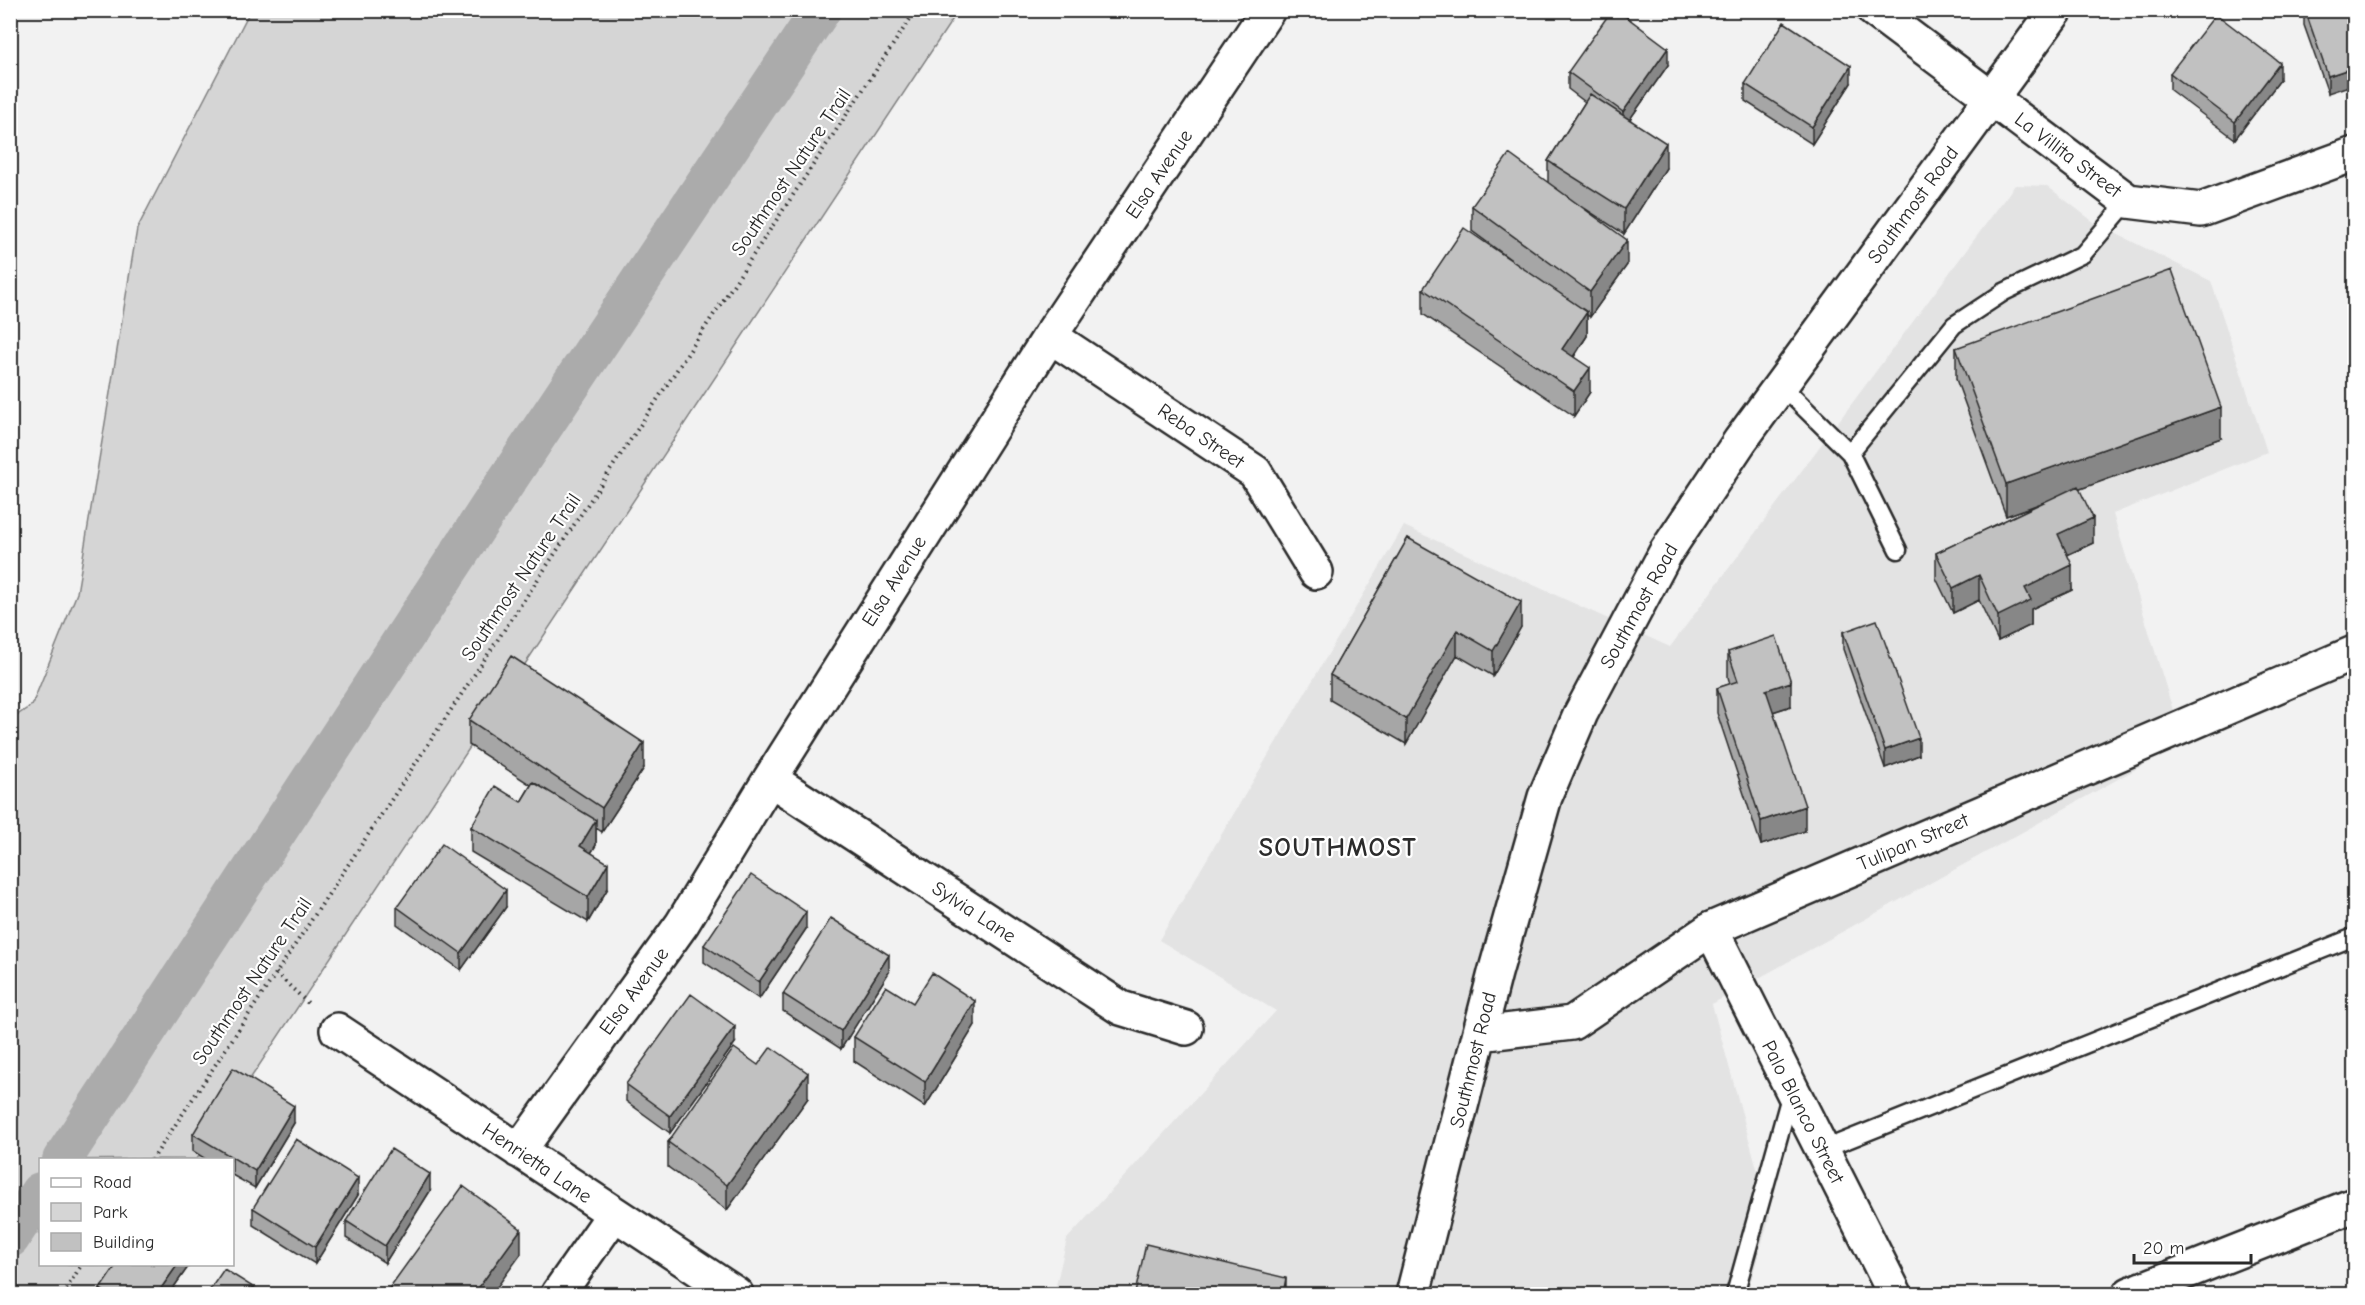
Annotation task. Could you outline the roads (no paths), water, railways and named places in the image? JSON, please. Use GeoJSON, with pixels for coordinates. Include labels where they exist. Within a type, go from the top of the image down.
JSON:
{"type":"FeatureCollection","features":[{"type":"Feature","properties":{"kind":"street","name":"Elsa Avenue"},"geometry":{"type":"LineString","coordinates":[[519,1151],[682,924],[770,778],[1050,336],[1268,10]]}},
{"type":"Feature","properties":{"kind":"street"},"geometry":{"type":"LineString","coordinates":[[1874,10],[1992,97]]}},
{"type":"Feature","properties":{"kind":"street","name":"Southmost Road"},"geometry":{"type":"LineString","coordinates":[[1413,1294],[1480,1034],[1545,797],[1581,713],[1666,552],[1782,386],[2055,10]]}},
{"type":"Feature","properties":{"kind":"street","name":"La Villita Street"},"geometry":{"type":"LineString","coordinates":[[1992,97],[2128,201],[2201,210],[2355,154]]}},
{"type":"Feature","properties":{"kind":"street","name":"Reba Street"},"geometry":{"type":"LineString","coordinates":[[1050,336],[1255,472],[1316,572]]}},
{"type":"Feature","properties":{"kind":"street","name":"Tulipan Street"},"geometry":{"type":"LineString","coordinates":[[1480,1034],[1572,1023],[1711,929],[2355,653]]}},
{"type":"Feature","properties":{"kind":"street","name":"Sylvia Lane"},"geometry":{"type":"LineString","coordinates":[[770,778],[1121,1008],[1186,1028]]}},
{"type":"Feature","properties":{"kind":"street","name":"Palo Blanco Street"},"geometry":{"type":"LineString","coordinates":[[1711,929],[1894,1294]]}},
{"type":"Feature","properties":{"kind":"street","name":"Henrietta Lane"},"geometry":{"type":"LineString","coordinates":[[337,1030],[736,1294]]}},
{"type":"Feature","properties":{"kind":"street"},"geometry":{"type":"LineString","coordinates":[[2130,1294],[2355,1205]]}},
{"type":"Feature","properties":{"kind":"street"},"geometry":{"type":"LineString","coordinates":[[558,1294],[614,1214]]}},
{"type":"Feature","properties":{"kind":"lane"},"geometry":{"type":"LineString","coordinates":[[1850,453],[1954,325],[2004,292],[2083,254],[2128,201]]}},
{"type":"Feature","properties":{"kind":"lane"},"geometry":{"type":"LineString","coordinates":[[1782,386],[1850,453],[1898,550]]}},
{"type":"Feature","properties":{"kind":"lane"},"geometry":{"type":"LineString","coordinates":[[1822,1150],[2355,937]]}},
{"type":"Feature","properties":{"kind":"lane"},"geometry":{"type":"LineString","coordinates":[[1735,1294],[1792,1090]]}},
{"type":"Feature","properties":{"kind":"waterway"},"geometry":{"type":"LineString","coordinates":[[63,1158],[498,494],[821,10]]}},
{"type":"Feature","properties":{"kind":"waterway"},"geometry":{"type":"LineString","coordinates":[[10,1238],[39,1194]]}},
{"type":"Feature","properties":{"kind":"district","name":"SOUTHMOST"},"geometry":{"type":"Point","coordinates":[1338,848]}}]}
